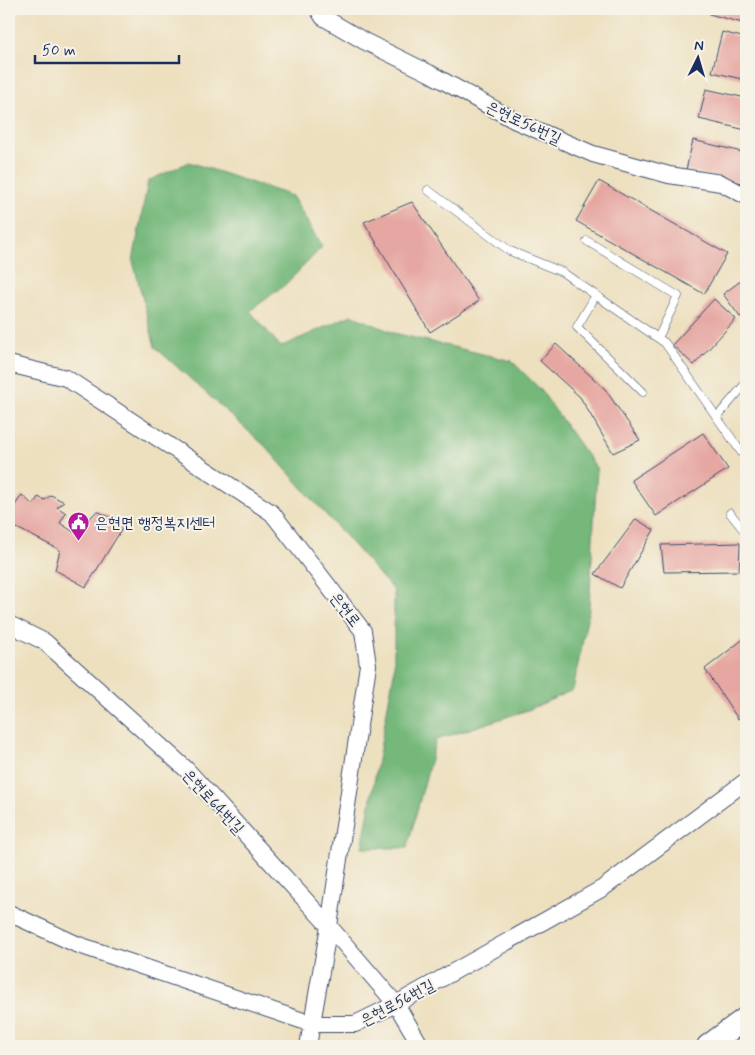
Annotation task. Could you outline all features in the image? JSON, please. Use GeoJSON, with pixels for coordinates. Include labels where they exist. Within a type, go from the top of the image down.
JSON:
{"type":"FeatureCollection","features":[{"type":"Feature","properties":{"kind":"street","name":"은현로56번길"},"geometry":{"type":"LineString","coordinates":[[318,9],[323,17],[364,42],[428,73],[516,121],[593,154],[669,175],[721,183],[746,196]]}},
{"type":"Feature","properties":{"kind":"street","name":"은현로"},"geometry":{"type":"LineString","coordinates":[[9,364],[66,378],[272,513],[363,631],[368,665],[329,926],[308,1046]]}},
{"type":"Feature","properties":{"kind":"street","name":"은현로64번길"},"geometry":{"type":"LineString","coordinates":[[9,624],[45,642],[186,769],[329,926],[396,1004],[421,1046]]}},
{"type":"Feature","properties":{"kind":"street","name":"은현로56번길"},"geometry":{"type":"LineString","coordinates":[[9,913],[76,944],[312,1024],[356,1024],[396,1004],[603,888],[746,781]]}},
{"type":"Feature","properties":{"kind":"street"},"geometry":{"type":"LineString","coordinates":[[708,1046],[746,1018]]}},
{"type":"Feature","properties":{"kind":"lane"},"geometry":{"type":"LineString","coordinates":[[428,190],[510,251],[562,272],[665,343],[746,459]]}},
{"type":"Feature","properties":{"kind":"lane"},"geometry":{"type":"LineString","coordinates":[[587,241],[678,296],[658,338]]}},
{"type":"Feature","properties":{"kind":"lane"},"geometry":{"type":"LineString","coordinates":[[596,295],[577,327],[643,392]]}},
{"type":"Feature","properties":{"kind":"lane"},"geometry":{"type":"LineString","coordinates":[[717,417],[746,383]]}},
{"type":"Feature","properties":{"kind":"lane"},"geometry":{"type":"LineString","coordinates":[[730,513],[746,533]]}},
{"type":"Feature","properties":{"kind":"green space"},"geometry":{"type":"Polygon","coordinates":[[[189,162],[292,196],[322,247],[286,284],[250,311],[281,347],[351,315],[394,333],[512,361],[540,389],[597,469],[589,609],[573,690],[528,710],[436,740],[407,848],[362,848],[394,672],[394,591],[265,446],[155,347],[133,261],[148,181],[189,162]]]}},
{"type":"Feature","properties":{"kind":"building"},"geometry":{"type":"Polygon","coordinates":[[[711,9],[746,9],[746,24],[709,14],[711,9]]]}},
{"type":"Feature","properties":{"kind":"building"},"geometry":{"type":"Polygon","coordinates":[[[722,32],[746,38],[746,80],[712,72],[722,32]]]}},
{"type":"Feature","properties":{"kind":"building"},"geometry":{"type":"Polygon","coordinates":[[[706,89],[746,98],[746,130],[699,119],[706,89]]]}},
{"type":"Feature","properties":{"kind":"building"},"geometry":{"type":"Polygon","coordinates":[[[693,140],[746,153],[746,184],[686,170],[693,140]]]}},
{"type":"Feature","properties":{"kind":"building"},"geometry":{"type":"Polygon","coordinates":[[[599,181],[727,254],[704,294],[576,221],[599,181]]]}},
{"type":"Feature","properties":{"kind":"building"},"geometry":{"type":"Polygon","coordinates":[[[412,202],[479,301],[430,332],[364,222],[412,202]]]}},
{"type":"Feature","properties":{"kind":"building"},"geometry":{"type":"Polygon","coordinates":[[[746,277],[746,313],[740,317],[723,294],[746,277]]]}},
{"type":"Feature","properties":{"kind":"building"},"geometry":{"type":"Polygon","coordinates":[[[714,299],[736,319],[694,365],[672,345],[714,299]]]}},
{"type":"Feature","properties":{"kind":"building"},"geometry":{"type":"Polygon","coordinates":[[[556,344],[605,389],[640,440],[613,453],[580,397],[540,361],[556,344]]]}},
{"type":"Feature","properties":{"kind":"building"},"geometry":{"type":"Polygon","coordinates":[[[703,433],[728,469],[656,516],[631,480],[703,433]]]}},
{"type":"Feature","properties":{"kind":"building","name":"은현면 행정복지센터"},"geometry":{"type":"Polygon","coordinates":[[[22,495],[33,505],[38,497],[45,500],[51,495],[64,502],[57,507],[66,513],[60,523],[75,533],[97,511],[125,524],[86,587],[55,570],[60,550],[9,524],[9,514],[22,495]]]}},
{"type":"Feature","properties":{"kind":"building"},"geometry":{"type":"Polygon","coordinates":[[[636,519],[654,530],[620,588],[595,574],[636,519]]]}},
{"type":"Feature","properties":{"kind":"building"},"geometry":{"type":"Polygon","coordinates":[[[740,543],[739,571],[664,572],[661,545],[740,543]]]}},
{"type":"Feature","properties":{"kind":"building"},"geometry":{"type":"Polygon","coordinates":[[[746,637],[746,713],[738,719],[705,669],[746,637]]]}},
{"type":"Feature","properties":{"kind":"place","name":"은현면 행정복지센터"},"geometry":{"type":"Point","coordinates":[79,541]}}]}
